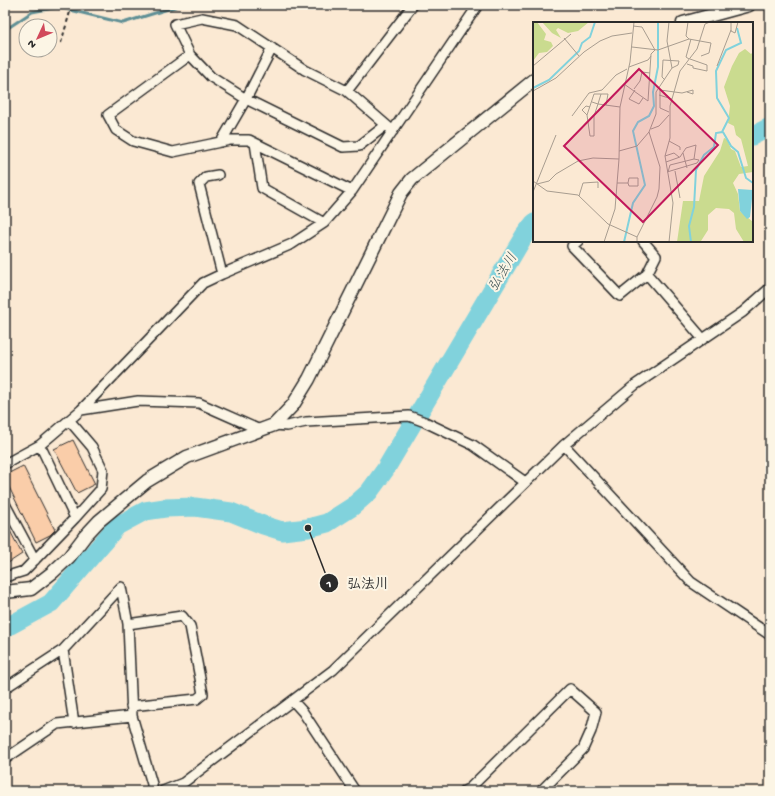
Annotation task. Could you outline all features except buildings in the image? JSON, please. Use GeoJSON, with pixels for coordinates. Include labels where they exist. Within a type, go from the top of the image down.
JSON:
{"type":"FeatureCollection","features":[{"type":"Feature","properties":{"kind":"street"},"geometry":{"type":"LineString","coordinates":[[347,92],[413,5]]}},
{"type":"Feature","properties":{"kind":"street"},"geometry":{"type":"LineString","coordinates":[[5,464],[40,444],[81,410],[203,283],[292,244],[324,223],[352,191],[389,128],[478,5]]}},
{"type":"Feature","properties":{"kind":"street"},"geometry":{"type":"LineString","coordinates":[[687,22],[749,5]]}},
{"type":"Feature","properties":{"kind":"street"},"geometry":{"type":"LineString","coordinates":[[202,18],[237,25],[305,70],[347,92],[389,128],[359,146],[343,147],[246,99],[211,77],[190,55],[175,24],[202,18]]}},
{"type":"Feature","properties":{"kind":"street"},"geometry":{"type":"LineString","coordinates":[[221,142],[246,99],[272,48]]}},
{"type":"Feature","properties":{"kind":"street"},"geometry":{"type":"LineString","coordinates":[[190,55],[108,115],[116,130],[133,141],[173,152],[230,140],[249,140],[352,191]]}},
{"type":"Feature","properties":{"kind":"street"},"geometry":{"type":"LineString","coordinates":[[274,425],[293,405],[309,379],[401,192],[412,179],[533,81]]}},
{"type":"Feature","properties":{"kind":"street"},"geometry":{"type":"LineString","coordinates":[[256,143],[262,188],[324,223]]}},
{"type":"Feature","properties":{"kind":"street"},"geometry":{"type":"LineString","coordinates":[[218,174],[206,177],[199,184],[222,274]]}},
{"type":"Feature","properties":{"kind":"street"},"geometry":{"type":"LineString","coordinates":[[577,242],[572,246],[620,296],[647,274],[656,256],[644,242]]}},
{"type":"Feature","properties":{"kind":"street"},"geometry":{"type":"LineString","coordinates":[[647,274],[703,339]]}},
{"type":"Feature","properties":{"kind":"street"},"geometry":{"type":"LineString","coordinates":[[163,791],[183,783],[333,670],[564,445],[635,385],[743,312],[770,288]]}},
{"type":"Feature","properties":{"kind":"street"},"geometry":{"type":"LineString","coordinates":[[81,410],[138,401],[199,404],[260,430]]}},
{"type":"Feature","properties":{"kind":"street"},"geometry":{"type":"LineString","coordinates":[[5,592],[31,589],[53,572],[69,557],[99,521],[147,481],[187,457],[274,425],[287,426],[306,422],[409,416],[473,445],[525,482]]}},
{"type":"Feature","properties":{"kind":"street"},"geometry":{"type":"LineString","coordinates":[[5,577],[24,571],[101,489],[103,470],[92,447],[69,420]]}},
{"type":"Feature","properties":{"kind":"street"},"geometry":{"type":"LineString","coordinates":[[40,444],[75,518]]}},
{"type":"Feature","properties":{"kind":"street"},"geometry":{"type":"LineString","coordinates":[[564,445],[691,582],[770,635]]}},
{"type":"Feature","properties":{"kind":"street"},"geometry":{"type":"LineString","coordinates":[[5,504],[35,560]]}},
{"type":"Feature","properties":{"kind":"street"},"geometry":{"type":"LineString","coordinates":[[5,688],[63,650],[121,587],[128,624],[132,716],[152,784],[152,791]]}},
{"type":"Feature","properties":{"kind":"street"},"geometry":{"type":"LineString","coordinates":[[128,624],[182,616],[190,626],[203,694],[197,699],[131,706]]}},
{"type":"Feature","properties":{"kind":"street"},"geometry":{"type":"LineString","coordinates":[[63,650],[74,723]]}},
{"type":"Feature","properties":{"kind":"street"},"geometry":{"type":"LineString","coordinates":[[464,791],[470,788],[570,689],[596,712],[591,732],[583,749],[541,791]]}},
{"type":"Feature","properties":{"kind":"street"},"geometry":{"type":"LineString","coordinates":[[293,701],[303,712],[352,790]]}},
{"type":"Feature","properties":{"kind":"street"},"geometry":{"type":"LineString","coordinates":[[5,759],[57,724],[132,716]]}},
{"type":"Feature","properties":{"kind":"path"},"geometry":{"type":"LineString","coordinates":[[61,43],[72,5]]}},
{"type":"Feature","properties":{"kind":"waterway"},"geometry":{"type":"LineString","coordinates":[[5,30],[32,12],[58,7],[123,23],[181,5]]}},
{"type":"Feature","properties":{"kind":"waterway","name":"弘法川"},"geometry":{"type":"LineString","coordinates":[[753,136],[770,127]]}},
{"type":"Feature","properties":{"kind":"waterway","name":"弘法川"},"geometry":{"type":"LineString","coordinates":[[5,628],[51,603],[117,526],[145,511],[165,508],[195,507],[231,512],[282,531],[308,528],[327,523],[352,507],[369,492],[385,470],[524,236],[533,224]]}},
{"type":"Feature","properties":{"kind":"place","name":"弘法川"},"geometry":{"type":"Point","coordinates":[308,528]}}]}
